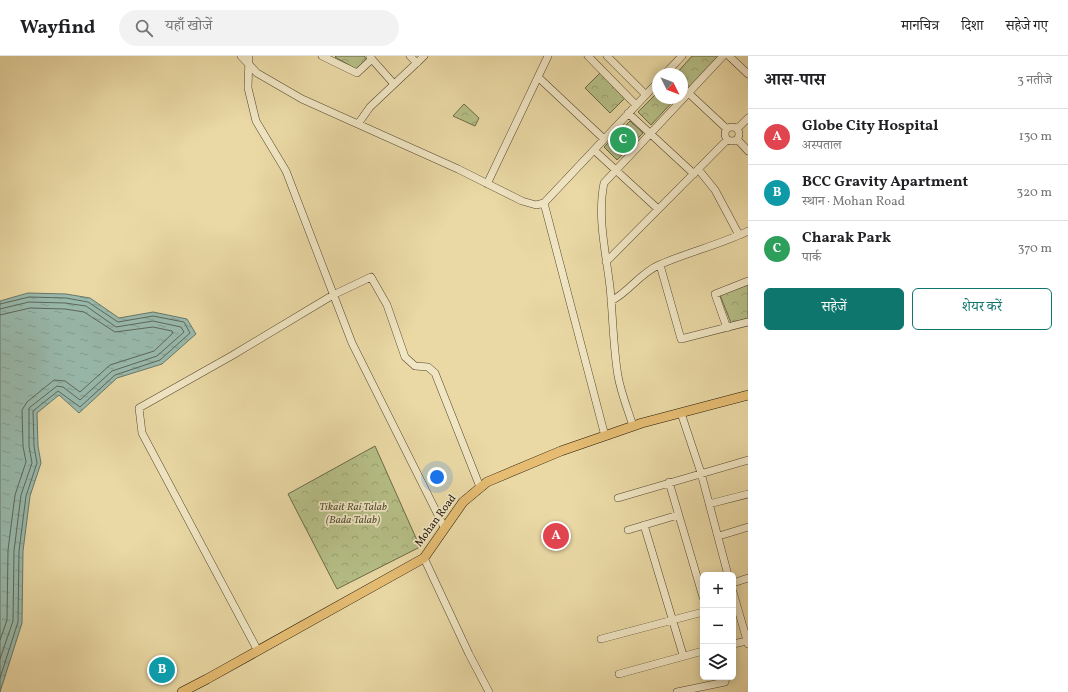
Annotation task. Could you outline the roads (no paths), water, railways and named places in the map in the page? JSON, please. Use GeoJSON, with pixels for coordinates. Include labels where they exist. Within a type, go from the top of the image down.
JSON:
{"type":"FeatureCollection","features":[{"type":"Feature","properties":{"kind":"main road","name":"Mohan Road"},"geometry":{"type":"LineString","coordinates":[[182,692],[424,558],[444,527],[463,502],[487,482],[555,453],[633,426],[748,395]]}},
{"type":"Feature","properties":{"kind":"street"},"geometry":{"type":"LineString","coordinates":[[240,56],[257,73],[302,99],[522,201],[536,206],[544,203],[652,88]]}},
{"type":"Feature","properties":{"kind":"street"},"geometry":{"type":"LineString","coordinates":[[249,56],[248,88],[256,121],[286,171],[352,343],[444,527]]}},
{"type":"Feature","properties":{"kind":"street"},"geometry":{"type":"LineString","coordinates":[[410,56],[417,63]]}},
{"type":"Feature","properties":{"kind":"street"},"geometry":{"type":"LineString","coordinates":[[358,124],[370,107],[424,56]]}},
{"type":"Feature","properties":{"kind":"street"},"geometry":{"type":"LineString","coordinates":[[487,184],[548,56]]}},
{"type":"Feature","properties":{"kind":"street"},"geometry":{"type":"LineString","coordinates":[[588,56],[636,105]]}},
{"type":"Feature","properties":{"kind":"street"},"geometry":{"type":"LineString","coordinates":[[672,68],[682,56]]}},
{"type":"Feature","properties":{"kind":"street"},"geometry":{"type":"LineString","coordinates":[[723,56],[688,93],[726,129]]}},
{"type":"Feature","properties":{"kind":"street"},"geometry":{"type":"LineString","coordinates":[[729,56],[748,74]]}},
{"type":"Feature","properties":{"kind":"street"},"geometry":{"type":"LineString","coordinates":[[327,57],[357,73],[371,58],[394,84]]}},
{"type":"Feature","properties":{"kind":"street"},"geometry":{"type":"LineString","coordinates":[[612,58],[646,95]]}},
{"type":"Feature","properties":{"kind":"street"},"geometry":{"type":"LineString","coordinates":[[538,78],[604,139]]}},
{"type":"Feature","properties":{"kind":"street"},"geometry":{"type":"LineString","coordinates":[[633,426],[618,378],[602,224],[601,198],[604,183],[678,104]]}},
{"type":"Feature","properties":{"kind":"street"},"geometry":{"type":"LineString","coordinates":[[628,113],[696,171],[715,190],[739,235]]}},
{"type":"Feature","properties":{"kind":"street"},"geometry":{"type":"LineString","coordinates":[[737,129],[748,118]]}},
{"type":"Feature","properties":{"kind":"street"},"geometry":{"type":"LineString","coordinates":[[726,129],[731,127],[737,129]]}},
{"type":"Feature","properties":{"kind":"street"},"geometry":{"type":"LineString","coordinates":[[726,129],[725,135],[727,140]]}},
{"type":"Feature","properties":{"kind":"street"},"geometry":{"type":"LineString","coordinates":[[737,129],[739,134],[737,139]]}},
{"type":"Feature","properties":{"kind":"street"},"geometry":{"type":"LineString","coordinates":[[727,140],[732,141],[737,139]]}},
{"type":"Feature","properties":{"kind":"street"},"geometry":{"type":"LineString","coordinates":[[737,139],[748,151]]}},
{"type":"Feature","properties":{"kind":"street"},"geometry":{"type":"LineString","coordinates":[[606,262],[727,140]]}},
{"type":"Feature","properties":{"kind":"street"},"geometry":{"type":"LineString","coordinates":[[594,150],[658,209]]}},
{"type":"Feature","properties":{"kind":"street"},"geometry":{"type":"LineString","coordinates":[[544,203],[605,436]]}},
{"type":"Feature","properties":{"kind":"street"},"geometry":{"type":"LineString","coordinates":[[611,301],[620,296],[649,270],[725,242],[748,231]]}},
{"type":"Feature","properties":{"kind":"street"},"geometry":{"type":"LineString","coordinates":[[660,265],[681,339],[748,322]]}},
{"type":"Feature","properties":{"kind":"street"},"geometry":{"type":"LineString","coordinates":[[258,651],[142,433],[139,408],[233,355],[333,294],[371,277],[387,305],[405,357],[414,366],[428,367],[435,373],[480,487]]}},
{"type":"Feature","properties":{"kind":"street"},"geometry":{"type":"LineString","coordinates":[[727,328],[715,294],[748,281]]}},
{"type":"Feature","properties":{"kind":"street"},"geometry":{"type":"LineString","coordinates":[[681,413],[701,474],[719,536],[727,572]]}},
{"type":"Feature","properties":{"kind":"street"},"geometry":{"type":"LineString","coordinates":[[618,498],[748,460]]}},
{"type":"Feature","properties":{"kind":"street"},"geometry":{"type":"LineString","coordinates":[[669,482],[700,585]]}},
{"type":"Feature","properties":{"kind":"street"},"geometry":{"type":"LineString","coordinates":[[709,504],[748,494]]}},
{"type":"Feature","properties":{"kind":"street"},"geometry":{"type":"LineString","coordinates":[[628,530],[678,515]]}},
{"type":"Feature","properties":{"kind":"street"},"geometry":{"type":"LineString","coordinates":[[644,525],[683,655]]}},
{"type":"Feature","properties":{"kind":"street"},"geometry":{"type":"LineString","coordinates":[[719,536],[748,527]]}},
{"type":"Feature","properties":{"kind":"street"},"geometry":{"type":"LineString","coordinates":[[424,558],[469,654],[489,692]]}},
{"type":"Feature","properties":{"kind":"street"},"geometry":{"type":"LineString","coordinates":[[736,582],[748,578]]}},
{"type":"Feature","properties":{"kind":"street"},"geometry":{"type":"LineString","coordinates":[[736,602],[748,642],[736,644]]}},
{"type":"Feature","properties":{"kind":"street"},"geometry":{"type":"LineString","coordinates":[[601,639],[700,613]]}},
{"type":"Feature","properties":{"kind":"street"},"geometry":{"type":"LineString","coordinates":[[619,674],[683,655],[700,652]]}},
{"type":"Feature","properties":{"kind":"street"},"geometry":{"type":"LineString","coordinates":[[677,692],[694,690],[725,682],[725,680]]}},
{"type":"Feature","properties":{"kind":"water"},"geometry":{"type":"Polygon","coordinates":[[[28,293],[66,294],[90,298],[119,318],[153,312],[187,319],[196,334],[162,364],[117,378],[79,413],[59,395],[37,413],[38,446],[41,463],[30,496],[23,551],[22,623],[0,692],[0,301],[28,293]]]}},
{"type":"Feature","properties":{"kind":"place","name":"Charak Park"},"geometry":{"type":"Point","coordinates":[623,140]}},
{"type":"Feature","properties":{"kind":"place","name":"Globe City Hospital"},"geometry":{"type":"Point","coordinates":[556,536]}},
{"type":"Feature","properties":{"kind":"place","name":"BCC Gravity Apartment"},"geometry":{"type":"Point","coordinates":[162,670]}},
{"type":"Feature","properties":{"kind":"park label","name":"Tikait Rai Talab (Bada Talab)"},"geometry":{"type":"Point","coordinates":[353,513]}}]}
